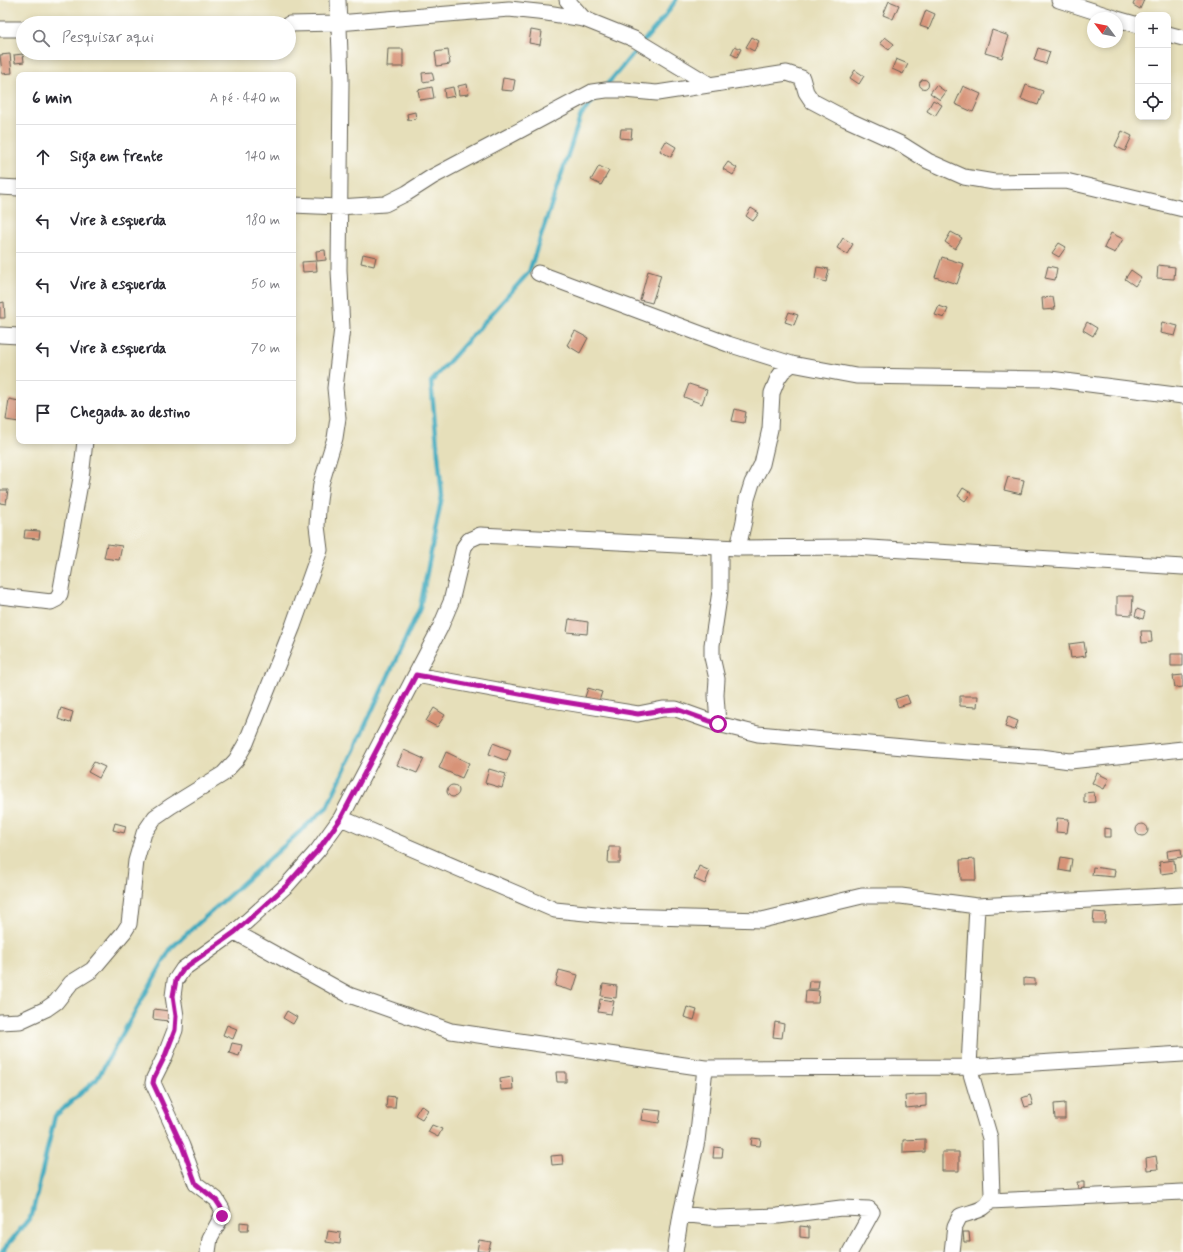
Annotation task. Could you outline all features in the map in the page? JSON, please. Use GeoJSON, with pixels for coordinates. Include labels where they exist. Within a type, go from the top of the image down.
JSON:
{"type":"FeatureCollection","features":[{"type":"Feature","properties":{"kind":"street"},"geometry":{"type":"LineString","coordinates":[[0,1022],[20,1021],[46,1010],[56,1002],[72,983],[92,970],[124,932],[129,924],[136,861],[144,833],[155,817],[223,774],[236,760],[246,743],[293,626],[320,550],[317,526],[318,509],[321,484],[335,438],[338,418],[336,388],[342,328],[339,270],[341,81],[338,0]]}},
{"type":"Feature","properties":{"kind":"street"},"geometry":{"type":"LineString","coordinates":[[567,0],[584,19]]}},
{"type":"Feature","properties":{"kind":"street"},"geometry":{"type":"LineString","coordinates":[[1059,0],[1097,12]]}},
{"type":"Feature","properties":{"kind":"street"},"geometry":{"type":"LineString","coordinates":[[296,24],[338,23],[509,8],[584,19],[634,39],[710,85]]}},
{"type":"Feature","properties":{"kind":"street"},"geometry":{"type":"LineString","coordinates":[[1123,20],[1135,24]]}},
{"type":"Feature","properties":{"kind":"street"},"geometry":{"type":"LineString","coordinates":[[0,29],[16,29]]}},
{"type":"Feature","properties":{"kind":"street"},"geometry":{"type":"LineString","coordinates":[[1171,35],[1183,38]]}},
{"type":"Feature","properties":{"kind":"street"},"geometry":{"type":"LineString","coordinates":[[296,205],[339,207],[385,204],[407,193],[432,177],[592,92],[624,90],[657,93],[787,73],[802,78],[806,92],[812,101],[846,119],[901,144],[928,161],[964,177],[994,182],[1066,181],[1183,210]]}},
{"type":"Feature","properties":{"kind":"street"},"geometry":{"type":"LineString","coordinates":[[0,187],[16,188]]}},
{"type":"Feature","properties":{"kind":"street"},"geometry":{"type":"LineString","coordinates":[[538,273],[728,344],[792,364],[856,376],[1050,379],[1183,396]]}},
{"type":"Feature","properties":{"kind":"street"},"geometry":{"type":"LineString","coordinates":[[0,335],[16,336]]}},
{"type":"Feature","properties":{"kind":"street"},"geometry":{"type":"LineString","coordinates":[[738,548],[747,499],[752,483],[762,464],[770,429],[772,393],[778,378],[783,371],[792,364]]}},
{"type":"Feature","properties":{"kind":"street"},"geometry":{"type":"LineString","coordinates":[[0,596],[51,602],[57,599],[60,594],[81,478],[85,444]]}},
{"type":"Feature","properties":{"kind":"street"},"geometry":{"type":"LineString","coordinates":[[208,1252],[210,1238],[222,1216],[222,1209],[216,1200],[196,1184],[182,1146],[153,1083],[175,1030],[176,1016],[173,996],[176,980],[183,969],[235,932],[287,885],[318,850],[341,818],[440,628],[451,602],[464,547],[469,540],[480,535],[738,548],[854,547],[1183,568]]}},
{"type":"Feature","properties":{"kind":"street"},"geometry":{"type":"LineString","coordinates":[[718,724],[716,695],[717,679],[712,657],[712,645],[720,591],[720,547]]}},
{"type":"Feature","properties":{"kind":"street"},"geometry":{"type":"LineString","coordinates":[[416,675],[638,714],[676,709],[718,724],[758,734],[926,749],[1041,757],[1070,761],[1183,749]]}},
{"type":"Feature","properties":{"kind":"street"},"geometry":{"type":"LineString","coordinates":[[341,818],[555,910],[616,916],[762,920],[862,896],[901,896],[977,906],[1183,895]]}},
{"type":"Feature","properties":{"kind":"street"},"geometry":{"type":"LineString","coordinates":[[952,1252],[955,1226],[960,1216],[986,1207],[992,1195],[990,1138],[969,1067],[977,906]]}},
{"type":"Feature","properties":{"kind":"street"},"geometry":{"type":"LineString","coordinates":[[235,932],[350,995],[451,1031],[705,1068],[969,1067],[1183,1054]]}},
{"type":"Feature","properties":{"kind":"street"},"geometry":{"type":"LineString","coordinates":[[675,1252],[681,1214],[697,1141],[705,1068]]}},
{"type":"Feature","properties":{"kind":"street"},"geometry":{"type":"LineString","coordinates":[[990,1201],[1183,1192]]}},
{"type":"Feature","properties":{"kind":"street"},"geometry":{"type":"LineString","coordinates":[[681,1214],[725,1218],[778,1216],[841,1208],[869,1209],[872,1212],[850,1252]]}},
{"type":"Feature","properties":{"kind":"building"},"geometry":{"type":"Polygon","coordinates":[[[1135,0],[1144,0],[1140,9],[1133,5],[1135,0]]]}},
{"type":"Feature","properties":{"kind":"building"},"geometry":{"type":"Polygon","coordinates":[[[889,1],[899,5],[893,19],[883,15],[889,1]]]}},
{"type":"Feature","properties":{"kind":"building"},"geometry":{"type":"Polygon","coordinates":[[[926,10],[935,14],[929,29],[920,26],[926,10]]]}},
{"type":"Feature","properties":{"kind":"building"},"geometry":{"type":"Polygon","coordinates":[[[531,30],[542,32],[540,45],[529,43],[531,30]]]}},
{"type":"Feature","properties":{"kind":"building"},"geometry":{"type":"Polygon","coordinates":[[[992,30],[1009,36],[1002,58],[985,53],[992,30]]]}},
{"type":"Feature","properties":{"kind":"building"},"geometry":{"type":"Polygon","coordinates":[[[752,37],[759,41],[754,51],[746,47],[752,37]]]}},
{"type":"Feature","properties":{"kind":"building"},"geometry":{"type":"Polygon","coordinates":[[[885,37],[894,44],[889,50],[880,43],[885,37]]]}},
{"type":"Feature","properties":{"kind":"building"},"geometry":{"type":"Polygon","coordinates":[[[735,46],[741,49],[737,57],[731,54],[735,46]]]}},
{"type":"Feature","properties":{"kind":"building"},"geometry":{"type":"Polygon","coordinates":[[[1038,48],[1050,52],[1046,64],[1034,60],[1038,48]]]}},
{"type":"Feature","properties":{"kind":"building"},"geometry":{"type":"Polygon","coordinates":[[[388,49],[403,49],[403,67],[387,67],[388,49]]]}},
{"type":"Feature","properties":{"kind":"building"},"geometry":{"type":"Polygon","coordinates":[[[448,50],[450,64],[437,66],[435,52],[448,50]]]}},
{"type":"Feature","properties":{"kind":"building"},"geometry":{"type":"Polygon","coordinates":[[[10,54],[12,73],[2,74],[0,55],[10,54]]]}},
{"type":"Feature","properties":{"kind":"building"},"geometry":{"type":"Polygon","coordinates":[[[14,55],[16,55],[16,60],[24,60],[24,62],[15,63],[14,55]]]}},
{"type":"Feature","properties":{"kind":"building"},"geometry":{"type":"Polygon","coordinates":[[[896,59],[908,64],[903,74],[892,69],[896,59]]]}},
{"type":"Feature","properties":{"kind":"building"},"geometry":{"type":"Polygon","coordinates":[[[855,70],[864,76],[859,84],[850,78],[855,70]]]}},
{"type":"Feature","properties":{"kind":"building"},"geometry":{"type":"Polygon","coordinates":[[[432,72],[434,80],[423,82],[422,73],[432,72]]]}},
{"type":"Feature","properties":{"kind":"building"},"geometry":{"type":"Polygon","coordinates":[[[503,78],[515,80],[513,91],[501,90],[503,78]]]}},
{"type":"Feature","properties":{"kind":"building"},"geometry":{"type":"Polygon","coordinates":[[[922,80],[926,80],[928,84],[926,88],[922,88],[920,86],[920,82],[922,80]]]}},
{"type":"Feature","properties":{"kind":"building"},"geometry":{"type":"Polygon","coordinates":[[[467,84],[469,94],[459,95],[458,86],[467,84]]]}},
{"type":"Feature","properties":{"kind":"building"},"geometry":{"type":"Polygon","coordinates":[[[936,85],[946,92],[940,100],[930,93],[936,85]]]}},
{"type":"Feature","properties":{"kind":"building"},"geometry":{"type":"Polygon","coordinates":[[[1026,85],[1043,91],[1038,105],[1021,99],[1026,85]]]}},
{"type":"Feature","properties":{"kind":"building"},"geometry":{"type":"Polygon","coordinates":[[[963,86],[981,94],[973,112],[955,104],[963,86]]]}},
{"type":"Feature","properties":{"kind":"building"},"geometry":{"type":"Polygon","coordinates":[[[432,87],[434,98],[420,100],[418,90],[432,87]]]}},
{"type":"Feature","properties":{"kind":"building"},"geometry":{"type":"Polygon","coordinates":[[[453,87],[455,96],[445,98],[444,89],[453,87]]]}},
{"type":"Feature","properties":{"kind":"building"},"geometry":{"type":"Polygon","coordinates":[[[933,100],[942,105],[935,116],[927,111],[933,100]]]}},
{"type":"Feature","properties":{"kind":"building"},"geometry":{"type":"Polygon","coordinates":[[[415,112],[416,119],[408,120],[407,114],[415,112]]]}},
{"type":"Feature","properties":{"kind":"building"},"geometry":{"type":"Polygon","coordinates":[[[621,129],[632,129],[631,139],[620,138],[621,129]]]}},
{"type":"Feature","properties":{"kind":"building"},"geometry":{"type":"Polygon","coordinates":[[[1122,131],[1132,136],[1125,151],[1115,146],[1122,131]]]}},
{"type":"Feature","properties":{"kind":"building"},"geometry":{"type":"Polygon","coordinates":[[[666,141],[676,147],[671,157],[660,151],[666,141]]]}},
{"type":"Feature","properties":{"kind":"building"},"geometry":{"type":"Polygon","coordinates":[[[728,162],[737,168],[733,175],[723,169],[728,162]]]}},
{"type":"Feature","properties":{"kind":"building"},"geometry":{"type":"Polygon","coordinates":[[[599,166],[609,171],[601,185],[591,180],[599,166]]]}},
{"type":"Feature","properties":{"kind":"building"},"geometry":{"type":"Polygon","coordinates":[[[751,208],[759,213],[753,221],[746,216],[751,208]]]}},
{"type":"Feature","properties":{"kind":"building"},"geometry":{"type":"Polygon","coordinates":[[[951,232],[962,238],[955,249],[945,242],[951,232]]]}},
{"type":"Feature","properties":{"kind":"building"},"geometry":{"type":"Polygon","coordinates":[[[1111,233],[1123,239],[1115,253],[1104,248],[1111,233]]]}},
{"type":"Feature","properties":{"kind":"building"},"geometry":{"type":"Polygon","coordinates":[[[843,238],[853,244],[847,254],[837,248],[843,238]]]}},
{"type":"Feature","properties":{"kind":"building"},"geometry":{"type":"Polygon","coordinates":[[[1059,243],[1066,247],[1059,257],[1052,253],[1059,243]]]}},
{"type":"Feature","properties":{"kind":"building"},"geometry":{"type":"Polygon","coordinates":[[[325,250],[326,260],[317,261],[316,251],[325,250]]]}},
{"type":"Feature","properties":{"kind":"building"},"geometry":{"type":"Polygon","coordinates":[[[363,254],[376,257],[374,266],[361,263],[363,254]]]}},
{"type":"Feature","properties":{"kind":"building"},"geometry":{"type":"Polygon","coordinates":[[[942,257],[964,264],[957,284],[935,277],[942,257]]]}},
{"type":"Feature","properties":{"kind":"building"},"geometry":{"type":"Polygon","coordinates":[[[316,261],[317,271],[303,272],[302,262],[316,261]]]}},
{"type":"Feature","properties":{"kind":"building"},"geometry":{"type":"Polygon","coordinates":[[[1158,265],[1175,267],[1174,279],[1157,278],[1158,265]]]}},
{"type":"Feature","properties":{"kind":"building"},"geometry":{"type":"Polygon","coordinates":[[[1048,266],[1057,268],[1055,280],[1045,278],[1048,266]]]}},
{"type":"Feature","properties":{"kind":"building"},"geometry":{"type":"Polygon","coordinates":[[[817,267],[829,269],[826,282],[815,279],[817,267]]]}},
{"type":"Feature","properties":{"kind":"building"},"geometry":{"type":"Polygon","coordinates":[[[1131,270],[1141,277],[1135,286],[1125,279],[1131,270]]]}},
{"type":"Feature","properties":{"kind":"building"},"geometry":{"type":"Polygon","coordinates":[[[648,271],[661,275],[652,303],[640,300],[648,271]]]}},
{"type":"Feature","properties":{"kind":"building"},"geometry":{"type":"Polygon","coordinates":[[[1053,297],[1055,309],[1043,310],[1042,298],[1053,297]]]}},
{"type":"Feature","properties":{"kind":"building"},"geometry":{"type":"Polygon","coordinates":[[[4,302],[5,318],[0,318],[0,303],[4,302]]]}},
{"type":"Feature","properties":{"kind":"building"},"geometry":{"type":"Polygon","coordinates":[[[939,306],[948,309],[944,318],[935,315],[939,306]]]}},
{"type":"Feature","properties":{"kind":"building"},"geometry":{"type":"Polygon","coordinates":[[[789,312],[798,315],[794,325],[785,322],[789,312]]]}},
{"type":"Feature","properties":{"kind":"building"},"geometry":{"type":"Polygon","coordinates":[[[1087,322],[1097,328],[1093,336],[1083,330],[1087,322]]]}},
{"type":"Feature","properties":{"kind":"building"},"geometry":{"type":"Polygon","coordinates":[[[1162,322],[1178,326],[1175,336],[1160,333],[1162,322]]]}},
{"type":"Feature","properties":{"kind":"building"},"geometry":{"type":"Polygon","coordinates":[[[575,331],[588,338],[580,353],[567,345],[575,331]]]}},
{"type":"Feature","properties":{"kind":"building"},"geometry":{"type":"Polygon","coordinates":[[[689,384],[707,390],[702,404],[684,397],[689,384]]]}},
{"type":"Feature","properties":{"kind":"building"},"geometry":{"type":"Polygon","coordinates":[[[9,399],[16,400],[16,422],[6,420],[9,399]]]}},
{"type":"Feature","properties":{"kind":"building"},"geometry":{"type":"Polygon","coordinates":[[[735,409],[746,412],[744,423],[732,421],[735,409]]]}},
{"type":"Feature","properties":{"kind":"building"},"geometry":{"type":"Polygon","coordinates":[[[1008,477],[1024,480],[1021,494],[1004,490],[1008,477]]]}},
{"type":"Feature","properties":{"kind":"building"},"geometry":{"type":"Polygon","coordinates":[[[963,488],[971,493],[965,501],[958,496],[963,488]]]}},
{"type":"Feature","properties":{"kind":"building"},"geometry":{"type":"Polygon","coordinates":[[[0,490],[8,490],[6,504],[0,503],[0,490]]]}},
{"type":"Feature","properties":{"kind":"building"},"geometry":{"type":"Polygon","coordinates":[[[25,530],[40,531],[39,539],[24,538],[25,530]]]}},
{"type":"Feature","properties":{"kind":"building"},"geometry":{"type":"Polygon","coordinates":[[[107,544],[122,546],[119,560],[104,558],[107,544]]]}},
{"type":"Feature","properties":{"kind":"building"},"geometry":{"type":"Polygon","coordinates":[[[1117,596],[1133,596],[1132,615],[1117,614],[1117,596]]]}},
{"type":"Feature","properties":{"kind":"building"},"geometry":{"type":"Polygon","coordinates":[[[1137,609],[1145,612],[1143,619],[1135,616],[1137,609]]]}},
{"type":"Feature","properties":{"kind":"building"},"geometry":{"type":"Polygon","coordinates":[[[569,619],[588,622],[587,634],[567,632],[569,619]]]}},
{"type":"Feature","properties":{"kind":"building"},"geometry":{"type":"Polygon","coordinates":[[[1141,631],[1151,631],[1152,642],[1142,643],[1141,631]]]}},
{"type":"Feature","properties":{"kind":"building"},"geometry":{"type":"Polygon","coordinates":[[[1084,642],[1086,656],[1071,658],[1069,644],[1084,642]]]}},
{"type":"Feature","properties":{"kind":"building"},"geometry":{"type":"Polygon","coordinates":[[[1171,654],[1183,654],[1183,666],[1171,666],[1171,654]]]}},
{"type":"Feature","properties":{"kind":"building"},"geometry":{"type":"Polygon","coordinates":[[[1183,675],[1183,687],[1175,688],[1173,676],[1183,675]]]}},
{"type":"Feature","properties":{"kind":"building"},"geometry":{"type":"Polygon","coordinates":[[[588,688],[602,692],[599,701],[585,697],[588,688]]]}},
{"type":"Feature","properties":{"kind":"building"},"geometry":{"type":"Polygon","coordinates":[[[907,695],[910,703],[898,707],[895,699],[907,695]]]}},
{"type":"Feature","properties":{"kind":"building"},"geometry":{"type":"Polygon","coordinates":[[[960,696],[978,696],[977,707],[960,706],[960,696]]]}},
{"type":"Feature","properties":{"kind":"building"},"geometry":{"type":"Polygon","coordinates":[[[61,708],[73,712],[70,723],[58,719],[61,708]]]}},
{"type":"Feature","properties":{"kind":"building"},"geometry":{"type":"Polygon","coordinates":[[[434,708],[445,715],[437,727],[426,721],[434,708]]]}},
{"type":"Feature","properties":{"kind":"building"},"geometry":{"type":"Polygon","coordinates":[[[1008,717],[1018,721],[1015,730],[1005,727],[1008,717]]]}},
{"type":"Feature","properties":{"kind":"building"},"geometry":{"type":"Polygon","coordinates":[[[493,743],[511,750],[507,761],[489,754],[493,743]]]}},
{"type":"Feature","properties":{"kind":"building"},"geometry":{"type":"Polygon","coordinates":[[[404,750],[424,759],[417,773],[397,765],[404,750]]]}},
{"type":"Feature","properties":{"kind":"building"},"geometry":{"type":"Polygon","coordinates":[[[446,752],[469,763],[462,778],[439,768],[446,752]]]}},
{"type":"Feature","properties":{"kind":"building"},"geometry":{"type":"Polygon","coordinates":[[[94,762],[105,767],[99,778],[88,772],[94,762]]]}},
{"type":"Feature","properties":{"kind":"building"},"geometry":{"type":"Polygon","coordinates":[[[489,769],[506,774],[502,788],[485,783],[489,769]]]}},
{"type":"Feature","properties":{"kind":"building"},"geometry":{"type":"Polygon","coordinates":[[[1097,773],[1109,779],[1104,789],[1092,783],[1097,773]]]}},
{"type":"Feature","properties":{"kind":"building"},"geometry":{"type":"Polygon","coordinates":[[[451,785],[455,785],[459,791],[455,797],[451,797],[447,793],[447,789],[451,785]]]}},
{"type":"Feature","properties":{"kind":"building"},"geometry":{"type":"Polygon","coordinates":[[[1094,792],[1095,802],[1084,803],[1084,793],[1094,792]]]}},
{"type":"Feature","properties":{"kind":"building"},"geometry":{"type":"Polygon","coordinates":[[[1057,818],[1069,819],[1067,833],[1056,832],[1057,818]]]}},
{"type":"Feature","properties":{"kind":"building"},"geometry":{"type":"Polygon","coordinates":[[[115,823],[126,826],[124,833],[113,830],[115,823]]]}},
{"type":"Feature","properties":{"kind":"building"},"geometry":{"type":"Polygon","coordinates":[[[1140,824],[1144,824],[1148,830],[1144,836],[1140,836],[1136,832],[1136,828],[1140,824]]]}},
{"type":"Feature","properties":{"kind":"building"},"geometry":{"type":"Polygon","coordinates":[[[1104,828],[1111,829],[1111,837],[1104,837],[1104,828]]]}},
{"type":"Feature","properties":{"kind":"building"},"geometry":{"type":"Polygon","coordinates":[[[609,847],[620,847],[620,863],[608,863],[609,847]]]}},
{"type":"Feature","properties":{"kind":"building"},"geometry":{"type":"Polygon","coordinates":[[[1181,849],[1182,857],[1168,859],[1167,851],[1181,849]]]}},
{"type":"Feature","properties":{"kind":"building"},"geometry":{"type":"Polygon","coordinates":[[[1061,857],[1072,859],[1070,872],[1059,870],[1061,857]]]}},
{"type":"Feature","properties":{"kind":"building"},"geometry":{"type":"Polygon","coordinates":[[[975,859],[976,880],[961,880],[960,860],[975,859]]]}},
{"type":"Feature","properties":{"kind":"building"},"geometry":{"type":"Polygon","coordinates":[[[1174,860],[1175,872],[1161,874],[1159,862],[1174,860]]]}},
{"type":"Feature","properties":{"kind":"building"},"geometry":{"type":"Polygon","coordinates":[[[699,866],[710,871],[705,884],[694,879],[699,866]]]}},
{"type":"Feature","properties":{"kind":"building"},"geometry":{"type":"Polygon","coordinates":[[[1093,867],[1115,870],[1114,877],[1092,875],[1093,867]]]}},
{"type":"Feature","properties":{"kind":"building"},"geometry":{"type":"Polygon","coordinates":[[[1094,912],[1106,913],[1105,923],[1093,923],[1094,912]]]}},
{"type":"Feature","properties":{"kind":"building"},"geometry":{"type":"Polygon","coordinates":[[[559,970],[578,975],[573,991],[555,986],[559,970]]]}},
{"type":"Feature","properties":{"kind":"building"},"geometry":{"type":"Polygon","coordinates":[[[1024,978],[1035,979],[1035,985],[1024,985],[1024,978]]]}},
{"type":"Feature","properties":{"kind":"building"},"geometry":{"type":"Polygon","coordinates":[[[809,981],[819,981],[818,989],[808,989],[809,981]]]}},
{"type":"Feature","properties":{"kind":"building"},"geometry":{"type":"Polygon","coordinates":[[[603,984],[617,986],[616,998],[601,996],[603,984]]]}},
{"type":"Feature","properties":{"kind":"building"},"geometry":{"type":"Polygon","coordinates":[[[806,990],[819,991],[818,1003],[805,1003],[806,990]]]}},
{"type":"Feature","properties":{"kind":"building"},"geometry":{"type":"Polygon","coordinates":[[[600,999],[614,1001],[611,1014],[598,1012],[600,999]]]}},
{"type":"Feature","properties":{"kind":"building"},"geometry":{"type":"Polygon","coordinates":[[[687,1007],[697,1010],[694,1020],[684,1017],[687,1007]]]}},
{"type":"Feature","properties":{"kind":"building"},"geometry":{"type":"Polygon","coordinates":[[[154,1009],[169,1011],[168,1021],[153,1019],[154,1009]]]}},
{"type":"Feature","properties":{"kind":"building"},"geometry":{"type":"Polygon","coordinates":[[[287,1011],[297,1017],[293,1024],[283,1018],[287,1011]]]}},
{"type":"Feature","properties":{"kind":"building"},"geometry":{"type":"Polygon","coordinates":[[[775,1022],[784,1024],[782,1038],[773,1037],[775,1022]]]}},
{"type":"Feature","properties":{"kind":"building"},"geometry":{"type":"Polygon","coordinates":[[[227,1025],[237,1029],[233,1039],[223,1035],[227,1025]]]}},
{"type":"Feature","properties":{"kind":"building"},"geometry":{"type":"Polygon","coordinates":[[[232,1043],[242,1045],[239,1056],[229,1053],[232,1043]]]}},
{"type":"Feature","properties":{"kind":"building"},"geometry":{"type":"Polygon","coordinates":[[[556,1072],[566,1072],[566,1082],[557,1082],[556,1072]]]}},
{"type":"Feature","properties":{"kind":"building"},"geometry":{"type":"Polygon","coordinates":[[[512,1077],[513,1089],[501,1090],[500,1079],[512,1077]]]}},
{"type":"Feature","properties":{"kind":"building"},"geometry":{"type":"Polygon","coordinates":[[[926,1094],[926,1106],[906,1108],[905,1096],[926,1094]]]}},
{"type":"Feature","properties":{"kind":"building"},"geometry":{"type":"Polygon","coordinates":[[[1030,1095],[1033,1105],[1025,1107],[1022,1098],[1030,1095]]]}},
{"type":"Feature","properties":{"kind":"building"},"geometry":{"type":"Polygon","coordinates":[[[387,1096],[396,1097],[395,1108],[386,1108],[387,1096]]]}},
{"type":"Feature","properties":{"kind":"building"},"geometry":{"type":"Polygon","coordinates":[[[1065,1103],[1065,1119],[1055,1119],[1054,1104],[1065,1103]]]}},
{"type":"Feature","properties":{"kind":"building"},"geometry":{"type":"Polygon","coordinates":[[[421,1105],[428,1110],[422,1119],[415,1115],[421,1105]]]}},
{"type":"Feature","properties":{"kind":"building"},"geometry":{"type":"Polygon","coordinates":[[[643,1109],[661,1111],[659,1123],[641,1120],[643,1109]]]}},
{"type":"Feature","properties":{"kind":"building"},"geometry":{"type":"Polygon","coordinates":[[[432,1125],[442,1129],[438,1137],[428,1132],[432,1125]]]}},
{"type":"Feature","properties":{"kind":"building"},"geometry":{"type":"Polygon","coordinates":[[[752,1138],[761,1139],[760,1146],[751,1145],[752,1138]]]}},
{"type":"Feature","properties":{"kind":"building"},"geometry":{"type":"Polygon","coordinates":[[[925,1139],[925,1152],[903,1153],[903,1140],[925,1139]]]}},
{"type":"Feature","properties":{"kind":"building"},"geometry":{"type":"Polygon","coordinates":[[[714,1147],[723,1148],[722,1158],[713,1158],[714,1147]]]}},
{"type":"Feature","properties":{"kind":"building"},"geometry":{"type":"Polygon","coordinates":[[[942,1152],[959,1152],[959,1171],[942,1171],[942,1152]]]}},
{"type":"Feature","properties":{"kind":"building"},"geometry":{"type":"Polygon","coordinates":[[[562,1155],[563,1164],[552,1165],[551,1156],[562,1155]]]}},
{"type":"Feature","properties":{"kind":"building"},"geometry":{"type":"Polygon","coordinates":[[[1156,1156],[1158,1169],[1147,1170],[1146,1158],[1156,1156]]]}},
{"type":"Feature","properties":{"kind":"building"},"geometry":{"type":"Polygon","coordinates":[[[1077,1182],[1084,1182],[1084,1188],[1078,1189],[1077,1182]]]}},
{"type":"Feature","properties":{"kind":"building"},"geometry":{"type":"Polygon","coordinates":[[[240,1222],[249,1223],[248,1231],[240,1231],[240,1222]]]}},
{"type":"Feature","properties":{"kind":"building"},"geometry":{"type":"Polygon","coordinates":[[[800,1226],[809,1227],[809,1238],[800,1237],[800,1226]]]}},
{"type":"Feature","properties":{"kind":"building"},"geometry":{"type":"Polygon","coordinates":[[[328,1231],[341,1233],[340,1244],[326,1242],[328,1231]]]}},
{"type":"Feature","properties":{"kind":"building"},"geometry":{"type":"Polygon","coordinates":[[[963,1232],[969,1232],[970,1242],[964,1242],[963,1232]]]}},
{"type":"Feature","properties":{"kind":"building"},"geometry":{"type":"Polygon","coordinates":[[[479,1240],[491,1242],[488,1252],[477,1251],[479,1240]]]}},
{"type":"Feature","properties":{"kind":"waterway"},"geometry":{"type":"LineString","coordinates":[[605,87],[665,16],[676,0]]}},
{"type":"Feature","properties":{"kind":"waterway"},"geometry":{"type":"LineString","coordinates":[[2,1252],[32,1215],[55,1116],[97,1079],[171,948],[327,807],[420,608],[442,496],[431,382],[529,272],[581,115],[597,96]]}},
{"type":"Feature","properties":{"kind":"route"},"geometry":{"type":"LineString","coordinates":[[222,1216],[222,1209],[219,1203],[196,1184],[182,1146],[153,1083],[175,1030],[176,1016],[173,996],[176,980],[183,969],[235,932],[287,885],[318,850],[341,818],[416,675],[638,714],[676,709],[718,724]]}}]}
